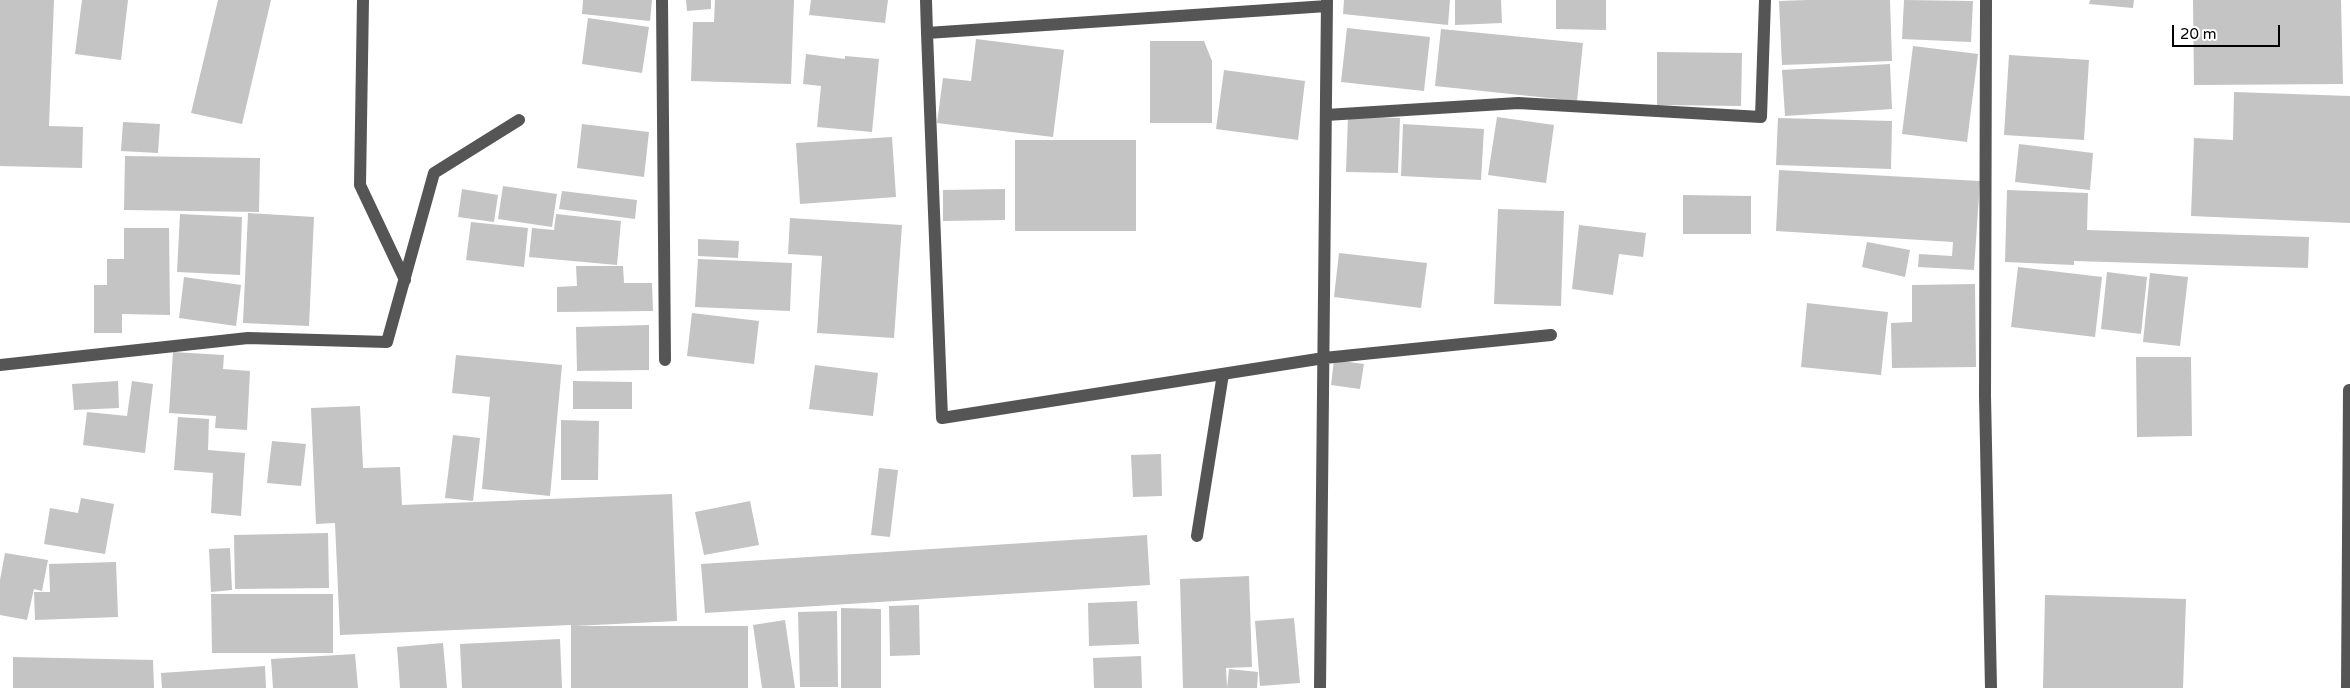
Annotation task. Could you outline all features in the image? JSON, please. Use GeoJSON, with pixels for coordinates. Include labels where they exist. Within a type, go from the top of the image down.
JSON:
{"type":"FeatureCollection","features":[{"type":"Feature","properties":{"kind":"street"},"geometry":{"type":"LineString","coordinates":[[363,0],[360,185],[404,280]]}},
{"type":"Feature","properties":{"kind":"street"},"geometry":{"type":"LineString","coordinates":[[662,0],[665,360]]}},
{"type":"Feature","properties":{"kind":"street"},"geometry":{"type":"LineString","coordinates":[[926,0],[942,418],[1324,358],[1551,335]]}},
{"type":"Feature","properties":{"kind":"street"},"geometry":{"type":"LineString","coordinates":[[1326,115],[1518,104],[1761,117],[1765,0]]}},
{"type":"Feature","properties":{"kind":"street"},"geometry":{"type":"LineString","coordinates":[[1986,0],[1985,396],[1991,688]]}},
{"type":"Feature","properties":{"kind":"street"},"geometry":{"type":"LineString","coordinates":[[927,33],[1327,3],[1320,688]]}},
{"type":"Feature","properties":{"kind":"street"},"geometry":{"type":"LineString","coordinates":[[0,365],[248,338],[387,342],[434,173],[519,120]]}},
{"type":"Feature","properties":{"kind":"street"},"geometry":{"type":"LineString","coordinates":[[1197,536],[1222,374]]}},
{"type":"Feature","properties":{"kind":"street"},"geometry":{"type":"LineString","coordinates":[[2347,688],[2349,390]]}},
{"type":"Feature","properties":{"kind":"building"},"geometry":{"type":"Polygon","coordinates":[[[0,0],[54,0],[49,126],[83,127],[82,168],[0,166],[0,0]]]}},
{"type":"Feature","properties":{"kind":"building"},"geometry":{"type":"Polygon","coordinates":[[[82,0],[128,0],[121,60],[75,54],[82,0]]]}},
{"type":"Feature","properties":{"kind":"building"},"geometry":{"type":"Polygon","coordinates":[[[218,0],[271,0],[242,124],[191,113],[218,0]]]}},
{"type":"Feature","properties":{"kind":"building"},"geometry":{"type":"Polygon","coordinates":[[[583,0],[652,0],[650,21],[582,14],[583,0]]]}},
{"type":"Feature","properties":{"kind":"building"},"geometry":{"type":"Polygon","coordinates":[[[686,0],[711,0],[711,9],[687,11],[686,0]]]}},
{"type":"Feature","properties":{"kind":"building"},"geometry":{"type":"Polygon","coordinates":[[[715,0],[794,0],[791,84],[691,81],[693,22],[714,22],[715,0]]]}},
{"type":"Feature","properties":{"kind":"building"},"geometry":{"type":"Polygon","coordinates":[[[811,0],[888,0],[885,23],[809,15],[811,0]]]}},
{"type":"Feature","properties":{"kind":"building"},"geometry":{"type":"Polygon","coordinates":[[[1344,0],[1450,0],[1448,25],[1343,14],[1344,0]]]}},
{"type":"Feature","properties":{"kind":"building"},"geometry":{"type":"Polygon","coordinates":[[[1455,0],[1501,0],[1502,23],[1455,25],[1455,0]]]}},
{"type":"Feature","properties":{"kind":"building"},"geometry":{"type":"Polygon","coordinates":[[[1556,0],[1606,0],[1606,30],[1556,29],[1556,0]]]}},
{"type":"Feature","properties":{"kind":"building"},"geometry":{"type":"Polygon","coordinates":[[[1890,0],[1892,61],[1782,65],[1779,1],[1890,0]]]}},
{"type":"Feature","properties":{"kind":"building"},"geometry":{"type":"Polygon","coordinates":[[[1904,0],[1973,1],[1971,42],[1902,39],[1904,0]]]}},
{"type":"Feature","properties":{"kind":"building"},"geometry":{"type":"Polygon","coordinates":[[[2090,0],[2134,0],[2133,8],[2089,4],[2090,0]]]}},
{"type":"Feature","properties":{"kind":"building"},"geometry":{"type":"Polygon","coordinates":[[[2193,0],[2341,0],[2343,84],[2194,85],[2193,0]]]}},
{"type":"Feature","properties":{"kind":"building"},"geometry":{"type":"Polygon","coordinates":[[[588,18],[649,27],[642,73],[582,64],[588,18]]]}},
{"type":"Feature","properties":{"kind":"building"},"geometry":{"type":"Polygon","coordinates":[[[1347,28],[1430,37],[1424,91],[1341,82],[1347,28]]]}},
{"type":"Feature","properties":{"kind":"building"},"geometry":{"type":"Polygon","coordinates":[[[1441,29],[1583,43],[1577,101],[1435,86],[1441,29]]]}},
{"type":"Feature","properties":{"kind":"building"},"geometry":{"type":"Polygon","coordinates":[[[976,39],[1064,50],[1053,137],[937,123],[943,78],[971,81],[976,39]]]}},
{"type":"Feature","properties":{"kind":"building"},"geometry":{"type":"Polygon","coordinates":[[[1150,41],[1204,41],[1212,61],[1212,123],[1150,123],[1150,41]]]}},
{"type":"Feature","properties":{"kind":"building"},"geometry":{"type":"Polygon","coordinates":[[[1913,46],[1978,54],[1967,142],[1902,134],[1913,46]]]}},
{"type":"Feature","properties":{"kind":"building"},"geometry":{"type":"Polygon","coordinates":[[[1657,52],[1742,53],[1741,106],[1657,105],[1657,52]]]}},
{"type":"Feature","properties":{"kind":"building"},"geometry":{"type":"Polygon","coordinates":[[[806,54],[845,59],[845,56],[879,59],[872,132],[817,127],[821,86],[803,84],[806,54]]]}},
{"type":"Feature","properties":{"kind":"building"},"geometry":{"type":"Polygon","coordinates":[[[2009,55],[2089,60],[2084,140],[2004,135],[2009,55]]]}},
{"type":"Feature","properties":{"kind":"building"},"geometry":{"type":"Polygon","coordinates":[[[1890,64],[1892,109],[1785,116],[1782,70],[1890,64]]]}},
{"type":"Feature","properties":{"kind":"building"},"geometry":{"type":"Polygon","coordinates":[[[1224,70],[1305,81],[1298,140],[1216,129],[1224,70]]]}},
{"type":"Feature","properties":{"kind":"building"},"geometry":{"type":"Polygon","coordinates":[[[2234,92],[2350,96],[2350,223],[2191,216],[2194,138],[2233,140],[2234,92]]]}},
{"type":"Feature","properties":{"kind":"building"},"geometry":{"type":"Polygon","coordinates":[[[1348,116],[1400,118],[1398,173],[1346,172],[1348,116]]]}},
{"type":"Feature","properties":{"kind":"building"},"geometry":{"type":"Polygon","coordinates":[[[1497,117],[1554,125],[1546,183],[1488,175],[1497,117]]]}},
{"type":"Feature","properties":{"kind":"building"},"geometry":{"type":"Polygon","coordinates":[[[1778,118],[1892,121],[1891,169],[1776,165],[1778,118]]]}},
{"type":"Feature","properties":{"kind":"building"},"geometry":{"type":"Polygon","coordinates":[[[123,122],[160,124],[158,153],[121,151],[123,122]]]}},
{"type":"Feature","properties":{"kind":"building"},"geometry":{"type":"Polygon","coordinates":[[[582,124],[649,132],[644,177],[577,168],[582,124]]]}},
{"type":"Feature","properties":{"kind":"building"},"geometry":{"type":"Polygon","coordinates":[[[1403,124],[1484,129],[1481,180],[1401,176],[1403,124]]]}},
{"type":"Feature","properties":{"kind":"building"},"geometry":{"type":"Polygon","coordinates":[[[892,137],[896,197],[800,204],[796,143],[892,137]]]}},
{"type":"Feature","properties":{"kind":"building"},"geometry":{"type":"Polygon","coordinates":[[[1015,140],[1136,140],[1136,231],[1015,231],[1015,140]]]}},
{"type":"Feature","properties":{"kind":"building"},"geometry":{"type":"Polygon","coordinates":[[[2019,144],[2093,153],[2090,190],[2015,182],[2019,144]]]}},
{"type":"Feature","properties":{"kind":"building"},"geometry":{"type":"Polygon","coordinates":[[[125,156],[260,158],[259,212],[124,210],[125,156]]]}},
{"type":"Feature","properties":{"kind":"building"},"geometry":{"type":"Polygon","coordinates":[[[1779,170],[1980,181],[1974,270],[1918,267],[1919,254],[1952,256],[1953,242],[1776,231],[1779,170]]]}},
{"type":"Feature","properties":{"kind":"building"},"geometry":{"type":"Polygon","coordinates":[[[503,186],[557,194],[552,227],[498,219],[503,186]]]}},
{"type":"Feature","properties":{"kind":"building"},"geometry":{"type":"Polygon","coordinates":[[[462,189],[498,195],[494,222],[458,217],[462,189]]]}},
{"type":"Feature","properties":{"kind":"building"},"geometry":{"type":"Polygon","coordinates":[[[1005,189],[1005,220],[943,221],[943,190],[1005,189]]]}},
{"type":"Feature","properties":{"kind":"building"},"geometry":{"type":"Polygon","coordinates":[[[2007,190],[2088,193],[2087,230],[2309,237],[2308,268],[2074,261],[2074,265],[2005,262],[2007,190]]]}},
{"type":"Feature","properties":{"kind":"building"},"geometry":{"type":"Polygon","coordinates":[[[562,191],[637,200],[635,219],[559,209],[562,191]]]}},
{"type":"Feature","properties":{"kind":"building"},"geometry":{"type":"Polygon","coordinates":[[[1683,195],[1751,196],[1751,234],[1683,234],[1683,195]]]}},
{"type":"Feature","properties":{"kind":"building"},"geometry":{"type":"Polygon","coordinates":[[[1498,209],[1564,211],[1561,306],[1494,304],[1498,209]]]}},
{"type":"Feature","properties":{"kind":"building"},"geometry":{"type":"Polygon","coordinates":[[[248,213],[314,217],[309,326],[243,323],[248,213]]]}},
{"type":"Feature","properties":{"kind":"building"},"geometry":{"type":"Polygon","coordinates":[[[180,214],[242,217],[240,275],[177,272],[180,214]]]}},
{"type":"Feature","properties":{"kind":"building"},"geometry":{"type":"Polygon","coordinates":[[[556,214],[621,221],[617,265],[529,257],[532,228],[554,230],[556,214]]]}},
{"type":"Feature","properties":{"kind":"building"},"geometry":{"type":"Polygon","coordinates":[[[790,218],[902,225],[894,338],[817,333],[822,256],[788,254],[790,218]]]}},
{"type":"Feature","properties":{"kind":"building"},"geometry":{"type":"Polygon","coordinates":[[[471,222],[528,228],[524,267],[466,260],[471,222]]]}},
{"type":"Feature","properties":{"kind":"building"},"geometry":{"type":"Polygon","coordinates":[[[1579,225],[1646,233],[1643,257],[1619,254],[1613,295],[1572,289],[1579,225]]]}},
{"type":"Feature","properties":{"kind":"building"},"geometry":{"type":"Polygon","coordinates":[[[124,228],[169,228],[170,315],[122,314],[122,333],[94,333],[94,285],[107,285],[107,259],[124,259],[124,228]]]}},
{"type":"Feature","properties":{"kind":"building"},"geometry":{"type":"Polygon","coordinates":[[[698,239],[739,241],[738,258],[698,256],[698,239]]]}},
{"type":"Feature","properties":{"kind":"building"},"geometry":{"type":"Polygon","coordinates":[[[1867,242],[1910,250],[1905,277],[1862,267],[1867,242]]]}},
{"type":"Feature","properties":{"kind":"building"},"geometry":{"type":"Polygon","coordinates":[[[1339,253],[1427,263],[1421,308],[1334,297],[1339,253]]]}},
{"type":"Feature","properties":{"kind":"building"},"geometry":{"type":"Polygon","coordinates":[[[698,259],[792,263],[790,311],[695,307],[698,259]]]}},
{"type":"Feature","properties":{"kind":"building"},"geometry":{"type":"Polygon","coordinates":[[[576,266],[623,266],[624,283],[652,283],[653,311],[557,312],[557,287],[577,286],[576,266]]]}},
{"type":"Feature","properties":{"kind":"building"},"geometry":{"type":"Polygon","coordinates":[[[2018,267],[2102,277],[2095,337],[2011,327],[2018,267]]]}},
{"type":"Feature","properties":{"kind":"building"},"geometry":{"type":"Polygon","coordinates":[[[2107,272],[2147,277],[2141,334],[2101,329],[2107,272]]]}},
{"type":"Feature","properties":{"kind":"building"},"geometry":{"type":"Polygon","coordinates":[[[2150,273],[2188,277],[2180,346],[2143,342],[2150,273]]]}},
{"type":"Feature","properties":{"kind":"building"},"geometry":{"type":"Polygon","coordinates":[[[184,277],[241,285],[236,326],[179,318],[184,277]]]}},
{"type":"Feature","properties":{"kind":"building"},"geometry":{"type":"Polygon","coordinates":[[[1975,284],[1976,367],[1892,368],[1891,323],[1912,322],[1912,285],[1975,284]]]}},
{"type":"Feature","properties":{"kind":"building"},"geometry":{"type":"Polygon","coordinates":[[[1807,303],[1888,312],[1881,375],[1801,367],[1807,303]]]}},
{"type":"Feature","properties":{"kind":"building"},"geometry":{"type":"Polygon","coordinates":[[[692,313],[759,321],[754,364],[687,356],[692,313]]]}},
{"type":"Feature","properties":{"kind":"building"},"geometry":{"type":"Polygon","coordinates":[[[649,325],[649,370],[577,371],[576,327],[649,325]]]}},
{"type":"Feature","properties":{"kind":"building"},"geometry":{"type":"Polygon","coordinates":[[[173,352],[224,355],[223,369],[250,371],[247,430],[215,428],[216,416],[169,413],[173,352]]]}},
{"type":"Feature","properties":{"kind":"building"},"geometry":{"type":"Polygon","coordinates":[[[456,355],[562,365],[550,496],[482,489],[490,397],[452,393],[456,355]]]}},
{"type":"Feature","properties":{"kind":"building"},"geometry":{"type":"Polygon","coordinates":[[[2136,357],[2191,357],[2192,436],[2137,437],[2136,357]]]}},
{"type":"Feature","properties":{"kind":"building"},"geometry":{"type":"Polygon","coordinates":[[[1334,360],[1364,364],[1360,389],[1331,385],[1334,360]]]}},
{"type":"Feature","properties":{"kind":"building"},"geometry":{"type":"Polygon","coordinates":[[[815,365],[878,373],[873,416],[809,409],[815,365]]]}},
{"type":"Feature","properties":{"kind":"building"},"geometry":{"type":"Polygon","coordinates":[[[118,381],[119,408],[74,410],[72,384],[118,381]]]}},
{"type":"Feature","properties":{"kind":"building"},"geometry":{"type":"Polygon","coordinates":[[[132,381],[153,384],[145,453],[83,445],[87,412],[127,416],[132,381]]]}},
{"type":"Feature","properties":{"kind":"building"},"geometry":{"type":"Polygon","coordinates":[[[573,381],[632,382],[632,409],[573,409],[573,381]]]}},
{"type":"Feature","properties":{"kind":"building"},"geometry":{"type":"Polygon","coordinates":[[[360,406],[363,468],[400,467],[402,505],[672,494],[677,621],[574,626],[748,626],[748,688],[571,688],[571,625],[340,635],[335,523],[316,524],[311,408],[360,406]]]}},
{"type":"Feature","properties":{"kind":"building"},"geometry":{"type":"Polygon","coordinates":[[[178,417],[209,419],[208,450],[245,453],[241,516],[211,513],[213,473],[174,470],[178,417]]]}},
{"type":"Feature","properties":{"kind":"building"},"geometry":{"type":"Polygon","coordinates":[[[561,420],[599,421],[598,480],[561,480],[561,420]]]}},
{"type":"Feature","properties":{"kind":"building"},"geometry":{"type":"Polygon","coordinates":[[[453,435],[480,438],[473,501],[445,498],[453,435]]]}},
{"type":"Feature","properties":{"kind":"building"},"geometry":{"type":"Polygon","coordinates":[[[272,441],[306,444],[301,486],[267,483],[272,441]]]}},
{"type":"Feature","properties":{"kind":"building"},"geometry":{"type":"Polygon","coordinates":[[[1161,454],[1162,496],[1133,497],[1131,455],[1161,454]]]}},
{"type":"Feature","properties":{"kind":"building"},"geometry":{"type":"Polygon","coordinates":[[[879,468],[898,470],[890,537],[871,535],[879,468]]]}},
{"type":"Feature","properties":{"kind":"building"},"geometry":{"type":"Polygon","coordinates":[[[81,498],[114,504],[105,554],[44,544],[50,508],[78,513],[81,498]]]}},
{"type":"Feature","properties":{"kind":"building"},"geometry":{"type":"Polygon","coordinates":[[[750,501],[759,545],[704,555],[695,512],[750,501]]]}},
{"type":"Feature","properties":{"kind":"building"},"geometry":{"type":"Polygon","coordinates":[[[328,533],[329,588],[235,589],[234,535],[328,533]]]}},
{"type":"Feature","properties":{"kind":"building"},"geometry":{"type":"Polygon","coordinates":[[[1147,535],[1150,585],[705,613],[701,564],[1147,535]]]}},
{"type":"Feature","properties":{"kind":"building"},"geometry":{"type":"Polygon","coordinates":[[[230,548],[232,590],[211,592],[209,549],[230,548]]]}},
{"type":"Feature","properties":{"kind":"building"},"geometry":{"type":"Polygon","coordinates":[[[5,553],[48,560],[42,591],[34,589],[27,620],[0,615],[0,580],[5,553]]]}},
{"type":"Feature","properties":{"kind":"building"},"geometry":{"type":"Polygon","coordinates":[[[116,562],[118,617],[35,620],[34,592],[50,592],[49,564],[116,562]]]}},
{"type":"Feature","properties":{"kind":"building"},"geometry":{"type":"Polygon","coordinates":[[[1249,576],[1252,667],[1226,668],[1227,688],[1183,688],[1180,579],[1249,576]]]}},
{"type":"Feature","properties":{"kind":"building"},"geometry":{"type":"Polygon","coordinates":[[[211,594],[333,594],[333,653],[212,653],[211,594]]]}},
{"type":"Feature","properties":{"kind":"building"},"geometry":{"type":"Polygon","coordinates":[[[2045,595],[2186,599],[2183,688],[2043,688],[2045,595]]]}},
{"type":"Feature","properties":{"kind":"building"},"geometry":{"type":"Polygon","coordinates":[[[1137,601],[1139,644],[1089,646],[1088,603],[1137,601]]]}},
{"type":"Feature","properties":{"kind":"building"},"geometry":{"type":"Polygon","coordinates":[[[919,605],[920,655],[890,656],[889,606],[919,605]]]}},
{"type":"Feature","properties":{"kind":"building"},"geometry":{"type":"Polygon","coordinates":[[[841,608],[881,609],[881,688],[841,688],[841,608]]]}},
{"type":"Feature","properties":{"kind":"building"},"geometry":{"type":"Polygon","coordinates":[[[837,611],[838,687],[800,687],[798,612],[837,611]]]}},
{"type":"Feature","properties":{"kind":"building"},"geometry":{"type":"Polygon","coordinates":[[[1294,618],[1300,683],[1260,686],[1255,621],[1294,618]]]}},
{"type":"Feature","properties":{"kind":"building"},"geometry":{"type":"Polygon","coordinates":[[[785,620],[795,688],[762,688],[753,625],[785,620]]]}},
{"type":"Feature","properties":{"kind":"building"},"geometry":{"type":"Polygon","coordinates":[[[560,639],[562,688],[462,688],[460,644],[560,639]]]}},
{"type":"Feature","properties":{"kind":"building"},"geometry":{"type":"Polygon","coordinates":[[[443,643],[447,688],[400,688],[397,647],[443,643]]]}},
{"type":"Feature","properties":{"kind":"building"},"geometry":{"type":"Polygon","coordinates":[[[355,654],[358,688],[273,688],[271,659],[355,654]]]}},
{"type":"Feature","properties":{"kind":"building"},"geometry":{"type":"Polygon","coordinates":[[[1141,656],[1142,688],[1094,688],[1093,658],[1141,656]]]}},
{"type":"Feature","properties":{"kind":"building"},"geometry":{"type":"Polygon","coordinates":[[[13,657],[153,660],[154,688],[13,688],[13,657]]]}},
{"type":"Feature","properties":{"kind":"building"},"geometry":{"type":"Polygon","coordinates":[[[265,666],[266,688],[162,688],[161,673],[265,666]]]}},
{"type":"Feature","properties":{"kind":"building"},"geometry":{"type":"Polygon","coordinates":[[[1229,669],[1258,672],[1257,688],[1227,688],[1229,669]]]}}]}
